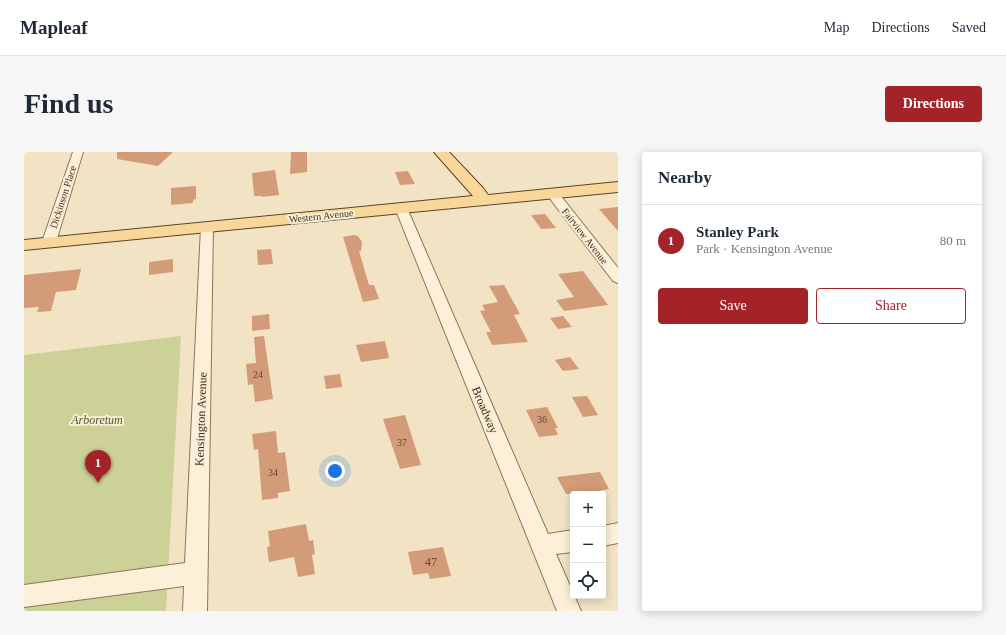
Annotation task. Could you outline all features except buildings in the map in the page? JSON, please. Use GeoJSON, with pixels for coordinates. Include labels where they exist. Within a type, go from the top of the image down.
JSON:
{"type":"FeatureCollection","features":[{"type":"Feature","properties":{"kind":"main road"},"geometry":{"type":"LineString","coordinates":[[441,152],[478,191],[483,200]]}},
{"type":"Feature","properties":{"kind":"main road","name":"Western Avenue"},"geometry":{"type":"LineString","coordinates":[[24,244],[618,187]]}},
{"type":"Feature","properties":{"kind":"street","name":"Dickinson Place"},"geometry":{"type":"LineString","coordinates":[[49,242],[78,152]]}},
{"type":"Feature","properties":{"kind":"street","name":"Fairview Avenue"},"geometry":{"type":"LineString","coordinates":[[552,193],[618,278]]}},
{"type":"Feature","properties":{"kind":"street","name":"Broadway"},"geometry":{"type":"LineString","coordinates":[[401,208],[569,611]]}},
{"type":"Feature","properties":{"kind":"street","name":"Kensington Avenue"},"geometry":{"type":"LineString","coordinates":[[195,611],[207,227]]}},
{"type":"Feature","properties":{"kind":"street"},"geometry":{"type":"LineString","coordinates":[[606,535],[618,533]]}},
{"type":"Feature","properties":{"kind":"street"},"geometry":{"type":"LineString","coordinates":[[542,546],[570,541]]}},
{"type":"Feature","properties":{"kind":"street"},"geometry":{"type":"LineString","coordinates":[[24,596],[196,573]]}},
{"type":"Feature","properties":{"kind":"green space","name":"Arboretum"},"geometry":{"type":"Polygon","coordinates":[[[181,336],[166,611],[24,611],[24,355],[181,336]]]}},
{"type":"Feature","properties":{"kind":"place","name":"Stanley Park"},"geometry":{"type":"Point","coordinates":[98,483]}}]}
